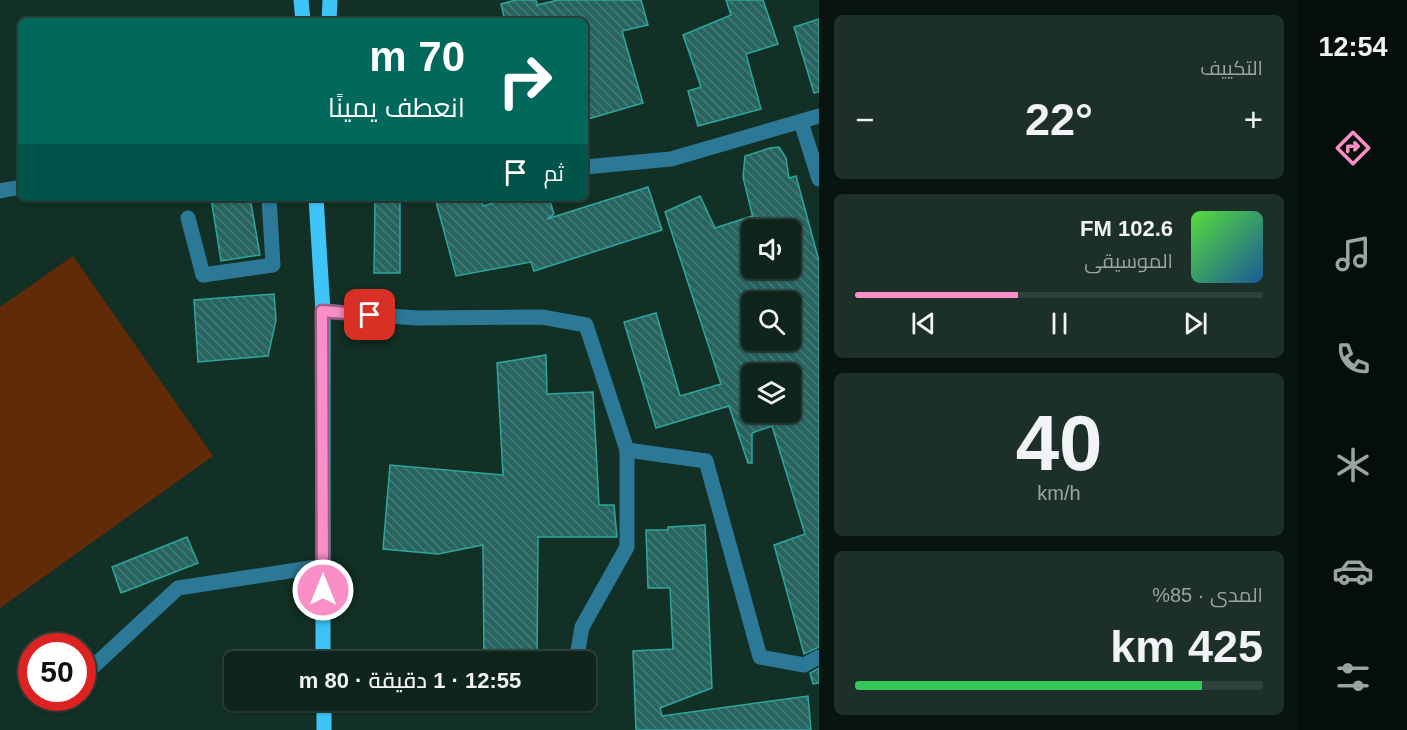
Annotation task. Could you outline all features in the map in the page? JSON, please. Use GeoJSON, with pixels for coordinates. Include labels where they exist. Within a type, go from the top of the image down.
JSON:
{"type":"FeatureCollection","features":[{"type":"Feature","properties":{"kind":"main road"},"geometry":{"type":"LineString","coordinates":[[301,0],[303,18]]}},
{"type":"Feature","properties":{"kind":"main road"},"geometry":{"type":"LineString","coordinates":[[329,18],[330,0]]}},
{"type":"Feature","properties":{"kind":"main road"},"geometry":{"type":"LineString","coordinates":[[319,201],[322,311],[323,651]]}},
{"type":"Feature","properties":{"kind":"main road"},"geometry":{"type":"LineString","coordinates":[[324,711],[324,730]]}},
{"type":"Feature","properties":{"kind":"lane"},"geometry":{"type":"LineString","coordinates":[[588,167],[671,159],[819,116]]}},
{"type":"Feature","properties":{"kind":"lane"},"geometry":{"type":"LineString","coordinates":[[801,122],[819,179]]}},
{"type":"Feature","properties":{"kind":"lane"},"geometry":{"type":"LineString","coordinates":[[0,191],[18,188]]}},
{"type":"Feature","properties":{"kind":"lane"},"geometry":{"type":"LineString","coordinates":[[188,218],[203,275],[273,265],[269,201]]}},
{"type":"Feature","properties":{"kind":"lane"},"geometry":{"type":"LineString","coordinates":[[322,311],[417,318],[542,317],[585,325],[627,450],[627,547],[582,627],[578,651]]}},
{"type":"Feature","properties":{"kind":"lane"},"geometry":{"type":"LineString","coordinates":[[627,450],[706,461],[760,657],[804,665],[819,657]]}},
{"type":"Feature","properties":{"kind":"lane"},"geometry":{"type":"LineString","coordinates":[[96,663],[177,588],[323,566]]}},
{"type":"Feature","properties":{"kind":"shaded area"},"geometry":{"type":"Polygon","coordinates":[[[73,256],[213,456],[0,608],[0,307],[73,256]]]}},
{"type":"Feature","properties":{"kind":"building"},"geometry":{"type":"Polygon","coordinates":[[[516,0],[536,0],[537,5],[558,0],[641,0],[648,25],[622,31],[643,103],[588,119],[588,18],[504,18],[501,4],[516,0]]]}},
{"type":"Feature","properties":{"kind":"building"},"geometry":{"type":"Polygon","coordinates":[[[726,0],[763,0],[778,44],[746,54],[761,109],[698,126],[688,91],[701,87],[683,35],[731,15],[726,0]]]}},
{"type":"Feature","properties":{"kind":"building"},"geometry":{"type":"Polygon","coordinates":[[[819,19],[819,92],[814,93],[794,27],[819,19]]]}},
{"type":"Feature","properties":{"kind":"building"},"geometry":{"type":"Polygon","coordinates":[[[779,147],[786,158],[789,178],[796,176],[819,261],[819,647],[804,654],[774,545],[805,534],[772,426],[752,433],[752,463],[748,463],[729,406],[656,428],[624,322],[656,313],[680,396],[721,384],[665,212],[700,196],[715,228],[741,220],[741,279],[801,279],[801,219],[753,219],[743,177],[745,156],[779,147]]]}},
{"type":"Feature","properties":{"kind":"building"},"geometry":{"type":"Polygon","coordinates":[[[648,187],[662,230],[534,271],[531,262],[456,276],[436,201],[482,201],[483,206],[500,201],[550,201],[554,214],[547,219],[648,187]]]}},
{"type":"Feature","properties":{"kind":"building"},"geometry":{"type":"Polygon","coordinates":[[[211,201],[251,201],[260,255],[221,261],[211,201]]]}},
{"type":"Feature","properties":{"kind":"building"},"geometry":{"type":"Polygon","coordinates":[[[375,201],[400,201],[400,273],[374,273],[375,201]]]}},
{"type":"Feature","properties":{"kind":"building"},"geometry":{"type":"Polygon","coordinates":[[[274,294],[276,320],[268,356],[198,362],[194,300],[274,294]]]}},
{"type":"Feature","properties":{"kind":"building"},"geometry":{"type":"Polygon","coordinates":[[[546,355],[547,394],[593,392],[599,505],[614,505],[617,537],[538,537],[537,651],[484,651],[483,545],[438,554],[383,549],[390,465],[503,475],[497,363],[546,355]]]}},
{"type":"Feature","properties":{"kind":"building"},"geometry":{"type":"Polygon","coordinates":[[[705,525],[712,688],[660,708],[662,716],[808,696],[811,730],[636,730],[633,651],[673,649],[670,588],[648,588],[646,530],[668,530],[668,527],[705,525]]]}},
{"type":"Feature","properties":{"kind":"building"},"geometry":{"type":"Polygon","coordinates":[[[187,537],[198,563],[121,593],[112,567],[187,537]]]}},
{"type":"Feature","properties":{"kind":"building"},"geometry":{"type":"Polygon","coordinates":[[[819,668],[819,683],[813,684],[810,673],[819,668]]]}},
{"type":"Feature","properties":{"kind":"route"},"geometry":{"type":"LineString","coordinates":[[323,590],[322,311],[370,315]]}}]}
